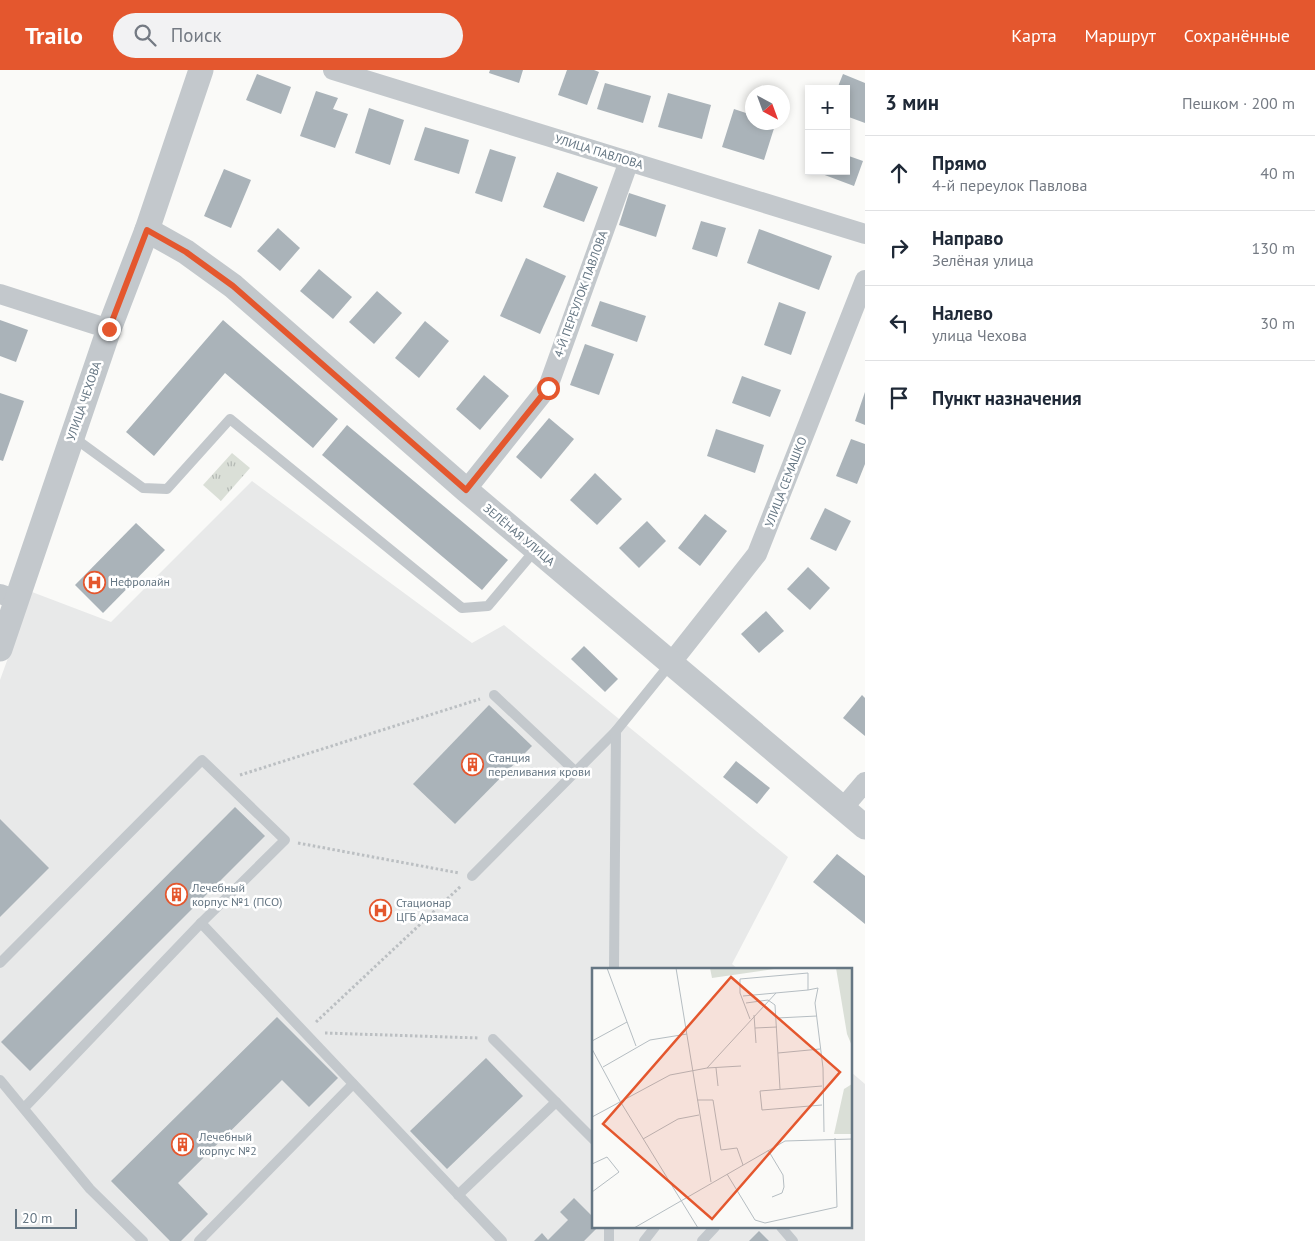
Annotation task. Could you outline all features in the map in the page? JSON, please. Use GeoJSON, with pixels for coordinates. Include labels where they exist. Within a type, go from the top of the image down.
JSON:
{"type":"FeatureCollection","features":[{"type":"Feature","properties":{"kind":"street","name":"УЛИЦА ЧЕХОВА"},"geometry":{"type":"LineString","coordinates":[[0,649],[8,597],[72,437],[109,329],[147,230],[202,70]]}},
{"type":"Feature","properties":{"kind":"street","name":"УЛИЦА ПАВЛОВА"},"geometry":{"type":"LineString","coordinates":[[333,70],[865,234]]}},
{"type":"Feature","properties":{"kind":"street","name":"4-Й ПЕРЕУЛОК ПАВЛОВА"},"geometry":{"type":"LineString","coordinates":[[466,490],[548,388],[629,161]]}},
{"type":"Feature","properties":{"kind":"street","name":"ЗЕЛЁНАЯ УЛИЦА"},"geometry":{"type":"LineString","coordinates":[[147,230],[186,252],[233,286],[466,490],[865,827]]}},
{"type":"Feature","properties":{"kind":"street","name":"УЛИЦА СЕМАШКО"},"geometry":{"type":"LineString","coordinates":[[671,663],[757,554],[865,280]]}},
{"type":"Feature","properties":{"kind":"street"},"geometry":{"type":"LineString","coordinates":[[0,294],[109,329]]}},
{"type":"Feature","properties":{"kind":"street"},"geometry":{"type":"LineString","coordinates":[[843,808],[865,782]]}},
{"type":"Feature","properties":{"kind":"lane"},"geometry":{"type":"LineString","coordinates":[[72,437],[143,488],[167,489],[230,418],[462,608],[488,606],[536,549]]}},
{"type":"Feature","properties":{"kind":"lane"},"geometry":{"type":"LineString","coordinates":[[472,876],[616,731],[671,663]]}},
{"type":"Feature","properties":{"kind":"lane"},"geometry":{"type":"LineString","coordinates":[[494,695],[576,772]]}},
{"type":"Feature","properties":{"kind":"lane"},"geometry":{"type":"LineString","coordinates":[[614,968],[616,731]]}},
{"type":"Feature","properties":{"kind":"lane"},"geometry":{"type":"LineString","coordinates":[[0,963],[202,760],[285,840],[201,923],[24,1108]]}},
{"type":"Feature","properties":{"kind":"lane"},"geometry":{"type":"LineString","coordinates":[[201,923],[458,1195],[498,1240]]}},
{"type":"Feature","properties":{"kind":"lane"},"geometry":{"type":"LineString","coordinates":[[493,1039],[592,1138]]}},
{"type":"Feature","properties":{"kind":"lane"},"geometry":{"type":"LineString","coordinates":[[0,1080],[90,1189],[143,1241]]}},
{"type":"Feature","properties":{"kind":"lane"},"geometry":{"type":"LineString","coordinates":[[199,1241],[353,1084]]}},
{"type":"Feature","properties":{"kind":"lane"},"geometry":{"type":"LineString","coordinates":[[458,1195],[556,1102]]}},
{"type":"Feature","properties":{"kind":"lane"},"geometry":{"type":"LineString","coordinates":[[609,1228],[609,1241]]}},
{"type":"Feature","properties":{"kind":"lane"},"geometry":{"type":"LineString","coordinates":[[644,1241],[654,1228]]}},
{"type":"Feature","properties":{"kind":"lane"},"geometry":{"type":"LineString","coordinates":[[702,1241],[714,1228]]}},
{"type":"Feature","properties":{"kind":"lane"},"geometry":{"type":"LineString","coordinates":[[782,1228],[793,1241]]}},
{"type":"Feature","properties":{"kind":"path"},"geometry":{"type":"LineString","coordinates":[[223,780],[494,695]]}},
{"type":"Feature","properties":{"kind":"path"},"geometry":{"type":"LineString","coordinates":[[285,840],[472,876]]}},
{"type":"Feature","properties":{"kind":"path"},"geometry":{"type":"LineString","coordinates":[[305,1032],[472,876]]}},
{"type":"Feature","properties":{"kind":"path"},"geometry":{"type":"LineString","coordinates":[[305,1032],[493,1039]]}},
{"type":"Feature","properties":{"kind":"shaded area","name":"Стационар ЦГБ Арзамаса"},"geometry":{"type":"Polygon","coordinates":[[[252,481],[472,643],[504,625],[788,857],[732,964],[737,968],[592,968],[592,1228],[852,1228],[852,1073],[865,1084],[865,1241],[0,1241],[0,680],[32,592],[111,622],[252,481]]]}},
{"type":"Feature","properties":{"kind":"green space"},"geometry":{"type":"Polygon","coordinates":[[[232,453],[250,468],[221,501],[203,485],[232,453]]]}},
{"type":"Feature","properties":{"kind":"building"},"geometry":{"type":"Polygon","coordinates":[[[490,70],[523,70],[519,83],[489,73],[490,70]]]}},
{"type":"Feature","properties":{"kind":"building"},"geometry":{"type":"Polygon","coordinates":[[[567,70],[594,70],[599,72],[587,105],[558,95],[567,70]]]}},
{"type":"Feature","properties":{"kind":"building"},"geometry":{"type":"Polygon","coordinates":[[[257,74],[291,87],[281,114],[246,100],[257,74]]]}},
{"type":"Feature","properties":{"kind":"building"},"geometry":{"type":"Polygon","coordinates":[[[843,74],[865,83],[865,123],[850,117],[850,85],[839,85],[843,74]]]}},
{"type":"Feature","properties":{"kind":"building"},"geometry":{"type":"Polygon","coordinates":[[[605,83],[651,96],[643,123],[597,109],[605,83]]]}},
{"type":"Feature","properties":{"kind":"building"},"geometry":{"type":"Polygon","coordinates":[[[316,91],[338,98],[333,109],[348,114],[335,148],[300,136],[316,91]]]}},
{"type":"Feature","properties":{"kind":"building"},"geometry":{"type":"Polygon","coordinates":[[[668,93],[711,105],[702,139],[658,127],[668,93]]]}},
{"type":"Feature","properties":{"kind":"building"},"geometry":{"type":"Polygon","coordinates":[[[369,108],[404,120],[390,165],[355,153],[369,108]]]}},
{"type":"Feature","properties":{"kind":"building"},"geometry":{"type":"Polygon","coordinates":[[[734,109],[745,113],[745,130],[773,130],[764,160],[722,147],[734,109]]]}},
{"type":"Feature","properties":{"kind":"building"},"geometry":{"type":"Polygon","coordinates":[[[425,127],[469,140],[459,174],[414,160],[425,127]]]}},
{"type":"Feature","properties":{"kind":"building"},"geometry":{"type":"Polygon","coordinates":[[[490,149],[516,157],[502,202],[475,193],[490,149]]]}},
{"type":"Feature","properties":{"kind":"building"},"geometry":{"type":"Polygon","coordinates":[[[850,156],[863,161],[854,186],[825,175],[850,175],[850,156]]]}},
{"type":"Feature","properties":{"kind":"building"},"geometry":{"type":"Polygon","coordinates":[[[224,169],[251,180],[231,228],[204,216],[224,169]]]}},
{"type":"Feature","properties":{"kind":"building"},"geometry":{"type":"Polygon","coordinates":[[[557,172],[598,187],[584,222],[543,207],[557,172]]]}},
{"type":"Feature","properties":{"kind":"building"},"geometry":{"type":"Polygon","coordinates":[[[629,193],[666,205],[656,237],[619,225],[629,193]]]}},
{"type":"Feature","properties":{"kind":"building"},"geometry":{"type":"Polygon","coordinates":[[[701,221],[726,228],[717,257],[692,249],[701,221]]]}},
{"type":"Feature","properties":{"kind":"building"},"geometry":{"type":"Polygon","coordinates":[[[278,228],[300,248],[280,271],[257,251],[278,228]]]}},
{"type":"Feature","properties":{"kind":"building"},"geometry":{"type":"Polygon","coordinates":[[[759,229],[832,256],[819,290],[747,263],[759,229]]]}},
{"type":"Feature","properties":{"kind":"building"},"geometry":{"type":"Polygon","coordinates":[[[526,258],[566,276],[540,334],[500,316],[526,258]]]}},
{"type":"Feature","properties":{"kind":"building"},"geometry":{"type":"Polygon","coordinates":[[[319,269],[352,297],[333,319],[300,291],[319,269]]]}},
{"type":"Feature","properties":{"kind":"building"},"geometry":{"type":"Polygon","coordinates":[[[377,291],[402,313],[374,344],[349,322],[377,291]]]}},
{"type":"Feature","properties":{"kind":"building"},"geometry":{"type":"Polygon","coordinates":[[[600,301],[646,316],[637,342],[591,326],[600,301]]]}},
{"type":"Feature","properties":{"kind":"building"},"geometry":{"type":"Polygon","coordinates":[[[779,302],[806,312],[791,355],[764,345],[779,302]]]}},
{"type":"Feature","properties":{"kind":"building"},"geometry":{"type":"Polygon","coordinates":[[[0,320],[28,330],[16,362],[0,356],[0,320]]]}},
{"type":"Feature","properties":{"kind":"building"},"geometry":{"type":"Polygon","coordinates":[[[223,320],[338,419],[313,448],[225,373],[154,456],[126,432],[223,320]]]}},
{"type":"Feature","properties":{"kind":"building"},"geometry":{"type":"Polygon","coordinates":[[[425,321],[449,341],[419,378],[395,358],[425,321]]]}},
{"type":"Feature","properties":{"kind":"building"},"geometry":{"type":"Polygon","coordinates":[[[585,344],[614,354],[599,395],[570,385],[585,344]]]}},
{"type":"Feature","properties":{"kind":"building"},"geometry":{"type":"Polygon","coordinates":[[[484,375],[509,396],[480,430],[456,409],[484,375]]]}},
{"type":"Feature","properties":{"kind":"building"},"geometry":{"type":"Polygon","coordinates":[[[742,376],[781,390],[770,417],[732,403],[742,376]]]}},
{"type":"Feature","properties":{"kind":"building"},"geometry":{"type":"Polygon","coordinates":[[[865,392],[865,425],[855,421],[865,392]]]}},
{"type":"Feature","properties":{"kind":"building"},"geometry":{"type":"Polygon","coordinates":[[[0,393],[24,401],[3,461],[0,460],[0,393]]]}},
{"type":"Feature","properties":{"kind":"building"},"geometry":{"type":"Polygon","coordinates":[[[549,418],[574,439],[541,479],[516,457],[549,418]]]}},
{"type":"Feature","properties":{"kind":"building"},"geometry":{"type":"Polygon","coordinates":[[[347,425],[508,560],[482,590],[322,455],[347,425]]]}},
{"type":"Feature","properties":{"kind":"building"},"geometry":{"type":"Polygon","coordinates":[[[716,429],[764,445],[755,473],[707,456],[716,429]]]}},
{"type":"Feature","properties":{"kind":"building"},"geometry":{"type":"Polygon","coordinates":[[[851,439],[865,444],[865,464],[857,484],[836,476],[851,439]]]}},
{"type":"Feature","properties":{"kind":"building"},"geometry":{"type":"Polygon","coordinates":[[[595,473],[622,499],[597,525],[570,500],[595,473]]]}},
{"type":"Feature","properties":{"kind":"building"},"geometry":{"type":"Polygon","coordinates":[[[825,508],[851,521],[836,551],[810,539],[825,508]]]}},
{"type":"Feature","properties":{"kind":"building"},"geometry":{"type":"Polygon","coordinates":[[[705,514],[727,531],[700,566],[678,548],[705,514]]]}},
{"type":"Feature","properties":{"kind":"building"},"geometry":{"type":"Polygon","coordinates":[[[647,521],[666,541],[639,568],[619,548],[647,521]]]}},
{"type":"Feature","properties":{"kind":"building"},"geometry":{"type":"Polygon","coordinates":[[[136,523],[165,550],[103,613],[75,585],[136,523]]]}},
{"type":"Feature","properties":{"kind":"building"},"geometry":{"type":"Polygon","coordinates":[[[808,567],[830,588],[810,610],[787,589],[808,567]]]}},
{"type":"Feature","properties":{"kind":"building"},"geometry":{"type":"Polygon","coordinates":[[[766,611],[784,631],[759,653],[741,634],[766,611]]]}},
{"type":"Feature","properties":{"kind":"building"},"geometry":{"type":"Polygon","coordinates":[[[584,646],[618,679],[605,692],[571,659],[584,646]]]}},
{"type":"Feature","properties":{"kind":"building"},"geometry":{"type":"Polygon","coordinates":[[[862,695],[865,698],[865,736],[843,718],[862,695]]]}},
{"type":"Feature","properties":{"kind":"building","name":"Станция переливания крови"},"geometry":{"type":"Polygon","coordinates":[[[489,705],[532,746],[455,824],[413,784],[489,705]]]}},
{"type":"Feature","properties":{"kind":"building"},"geometry":{"type":"Polygon","coordinates":[[[736,761],[770,788],[757,804],[723,777],[736,761]]]}},
{"type":"Feature","properties":{"kind":"building","name":"Лечебный корпус №1 (ПСО)"},"geometry":{"type":"Polygon","coordinates":[[[235,807],[265,836],[30,1071],[1,1042],[235,807]]]}},
{"type":"Feature","properties":{"kind":"building"},"geometry":{"type":"Polygon","coordinates":[[[0,819],[49,868],[0,917],[0,819]]]}},
{"type":"Feature","properties":{"kind":"building"},"geometry":{"type":"Polygon","coordinates":[[[837,854],[865,876],[865,924],[813,882],[837,854]]]}},
{"type":"Feature","properties":{"kind":"building","name":"Лечебный корпус №2"},"geometry":{"type":"Polygon","coordinates":[[[277,1017],[338,1078],[309,1107],[282,1080],[178,1183],[208,1214],[181,1241],[170,1241],[111,1181],[277,1017]]]}},
{"type":"Feature","properties":{"kind":"building"},"geometry":{"type":"Polygon","coordinates":[[[486,1058],[523,1096],[447,1169],[410,1131],[486,1058]]]}},
{"type":"Feature","properties":{"kind":"building"},"geometry":{"type":"Polygon","coordinates":[[[574,1198],[592,1216],[592,1228],[597,1228],[584,1241],[534,1241],[542,1233],[548,1240],[568,1220],[560,1212],[574,1198]]]}},
{"type":"Feature","properties":{"kind":"building"},"geometry":{"type":"Polygon","coordinates":[[[759,1231],[769,1241],[749,1241],[759,1231]]]}},
{"type":"Feature","properties":{"kind":"place","name":"Нефролайн"},"geometry":{"type":"Point","coordinates":[94,582]}},
{"type":"Feature","properties":{"kind":"place","name":"Станция переливания крови"},"geometry":{"type":"Point","coordinates":[472,765]}},
{"type":"Feature","properties":{"kind":"place","name":"Лечебный корпус №1 (ПСО)"},"geometry":{"type":"Point","coordinates":[176,895]}},
{"type":"Feature","properties":{"kind":"place","name":"Стационар ЦГБ Арзамаса"},"geometry":{"type":"Point","coordinates":[380,910]}},
{"type":"Feature","properties":{"kind":"place","name":"Лечебный корпус №2"},"geometry":{"type":"Point","coordinates":[183,1144]}},
{"type":"Feature","properties":{"kind":"route"},"geometry":{"type":"LineString","coordinates":[[109,329],[147,230],[186,252],[233,286],[466,490],[548,388]]}}]}
